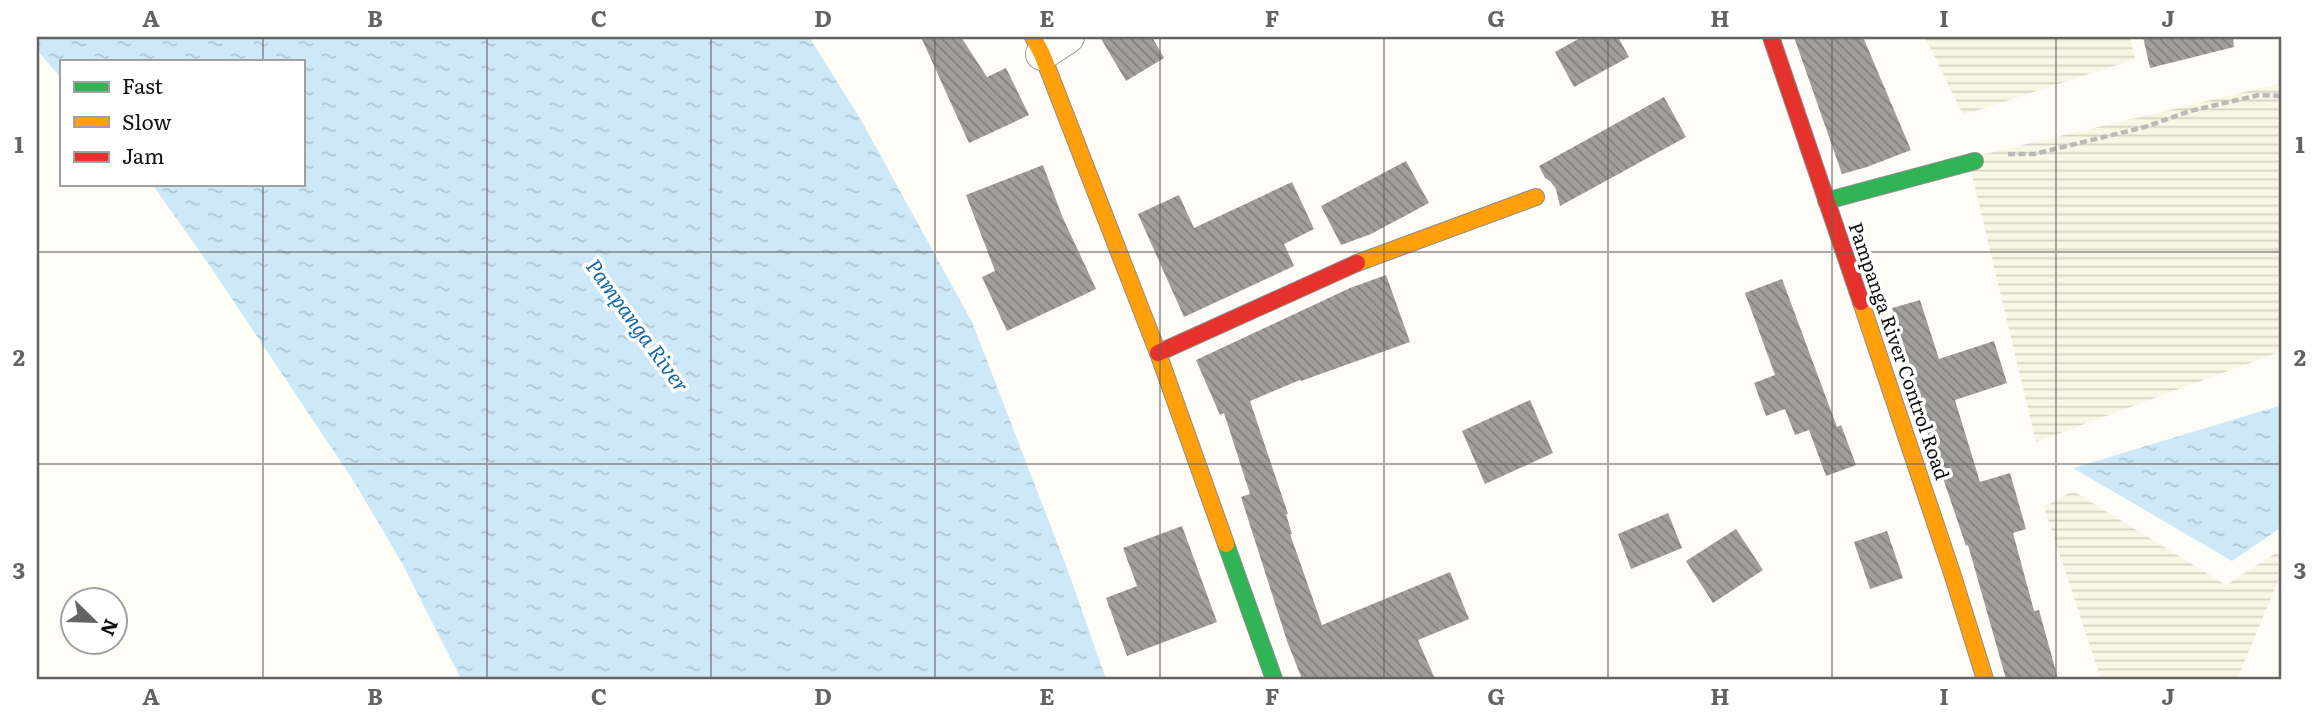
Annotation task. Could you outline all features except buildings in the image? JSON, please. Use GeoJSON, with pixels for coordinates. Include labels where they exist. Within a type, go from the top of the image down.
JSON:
{"type":"FeatureCollection","features":[{"type":"Feature","properties":{"kind":"street","name":"Pampanga River Control Road"},"geometry":{"type":"LineString","coordinates":[[1771,37],[1952,573],[1984,679]]}},
{"type":"Feature","properties":{"kind":"street"},"geometry":{"type":"LineString","coordinates":[[1047,42],[1274,679]]}},
{"type":"Feature","properties":{"kind":"street"},"geometry":{"type":"LineString","coordinates":[[1826,201],[1975,161]]}},
{"type":"Feature","properties":{"kind":"street"},"geometry":{"type":"LineString","coordinates":[[1158,353],[1342,268],[1536,197]]}},
{"type":"Feature","properties":{"kind":"path"},"geometry":{"type":"LineString","coordinates":[[1975,161],[2013,153],[2034,154],[2146,127],[2190,111],[2259,95],[2282,96]]}},
{"type":"Feature","properties":{"kind":"shaded area"},"geometry":{"type":"Polygon","coordinates":[[[1925,37],[2130,37],[2135,59],[1963,115],[1925,37]]]}},
{"type":"Feature","properties":{"kind":"shaded area"},"geometry":{"type":"Polygon","coordinates":[[[2282,83],[2282,351],[2036,442],[1968,158],[2282,83]]]}},
{"type":"Feature","properties":{"kind":"shaded area"},"geometry":{"type":"Polygon","coordinates":[[[2073,491],[2226,585],[2282,549],[2282,572],[2237,679],[2101,679],[2044,507],[2073,491]]]}},
{"type":"Feature","properties":{"kind":"water","name":"Pampanga River"},"geometry":{"type":"Polygon","coordinates":[[[37,37],[809,37],[861,120],[972,322],[1068,571],[1106,679],[461,679],[402,563],[353,480],[153,186],[304,186],[304,60],[60,60],[60,77],[37,50],[37,37]]]}},
{"type":"Feature","properties":{"kind":"water"},"geometry":{"type":"Polygon","coordinates":[[[2282,405],[2282,527],[2232,561],[2073,468],[2282,405]]]}},
{"type":"Feature","properties":{"kind":"traffic: fast"},"geometry":{"type":"LineString","coordinates":[[1826,201],[1975,161]]}},
{"type":"Feature","properties":{"kind":"traffic: fast"},"geometry":{"type":"LineString","coordinates":[[1226,544],[1274,679]]}},
{"type":"Feature","properties":{"kind":"traffic: slow"},"geometry":{"type":"LineString","coordinates":[[1033,37],[1042,54],[1158,353],[1226,544]]}},
{"type":"Feature","properties":{"kind":"traffic: slow"},"geometry":{"type":"LineString","coordinates":[[1357,263],[1536,197]]}},
{"type":"Feature","properties":{"kind":"traffic: slow"},"geometry":{"type":"LineString","coordinates":[[1861,302],[1985,679]]}},
{"type":"Feature","properties":{"kind":"traffic: jam"},"geometry":{"type":"LineString","coordinates":[[1771,37],[1861,302]]}},
{"type":"Feature","properties":{"kind":"traffic: jam"},"geometry":{"type":"LineString","coordinates":[[1158,353],[1357,263]]}}]}
